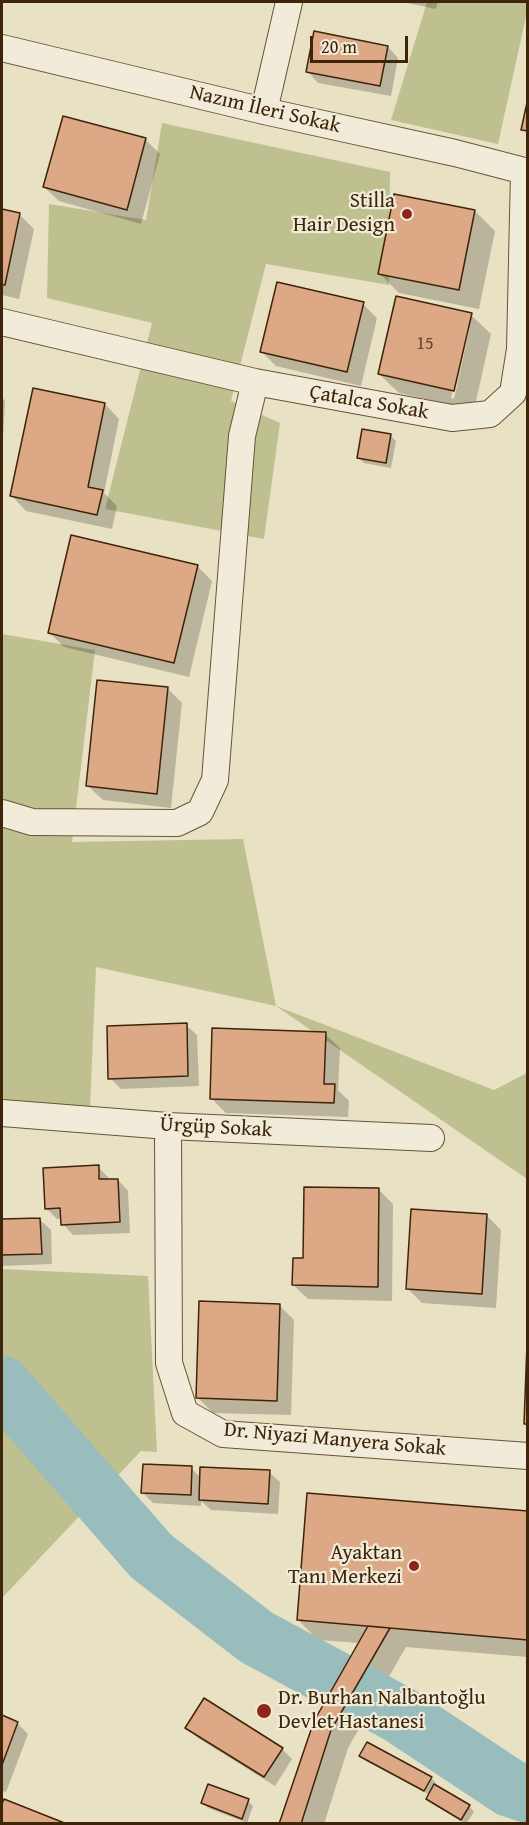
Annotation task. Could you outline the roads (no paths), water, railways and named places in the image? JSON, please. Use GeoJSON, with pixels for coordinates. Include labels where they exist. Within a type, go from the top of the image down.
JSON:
{"type":"FeatureCollection","features":[{"type":"Feature","properties":{"kind":"street"},"geometry":{"type":"LineString","coordinates":[[264,111],[289,2]]}},
{"type":"Feature","properties":{"kind":"street","name":"Nazım İleri Sokak"},"geometry":{"type":"LineString","coordinates":[[2,48],[264,111],[455,153],[526,172]]}},
{"type":"Feature","properties":{"kind":"street","name":"Çatalca Sokak"},"geometry":{"type":"LineString","coordinates":[[2,322],[255,382],[452,418],[490,414],[513,393],[520,349],[526,172]]}},
{"type":"Feature","properties":{"kind":"street"},"geometry":{"type":"LineString","coordinates":[[2,813],[32,822],[177,823],[200,812],[215,780],[242,436],[255,382]]}},
{"type":"Feature","properties":{"kind":"street","name":"Ürgüp Sokak"},"geometry":{"type":"LineString","coordinates":[[2,1113],[168,1126],[431,1138]]}},
{"type":"Feature","properties":{"kind":"street","name":"Dr. Niyazi Manyera Sokak"},"geometry":{"type":"LineString","coordinates":[[168,1126],[169,1364],[184,1413],[223,1434],[528,1456]]}},
{"type":"Feature","properties":{"kind":"waterway"},"geometry":{"type":"LineString","coordinates":[[2,1385],[151,1556],[256,1637],[400,1715],[510,1788],[528,1794]]}},
{"type":"Feature","properties":{"kind":"place","name":"Stilla Hair Design"},"geometry":{"type":"Point","coordinates":[407,214]}},
{"type":"Feature","properties":{"kind":"place","name":"Ayaktan Tanı Merkezi"},"geometry":{"type":"Point","coordinates":[414,1566]}},
{"type":"Feature","properties":{"kind":"place","name":"Dr. Burhan Nalbantoğlu Devlet Hastanesi"},"geometry":{"type":"Point","coordinates":[264,1711]}}]}
